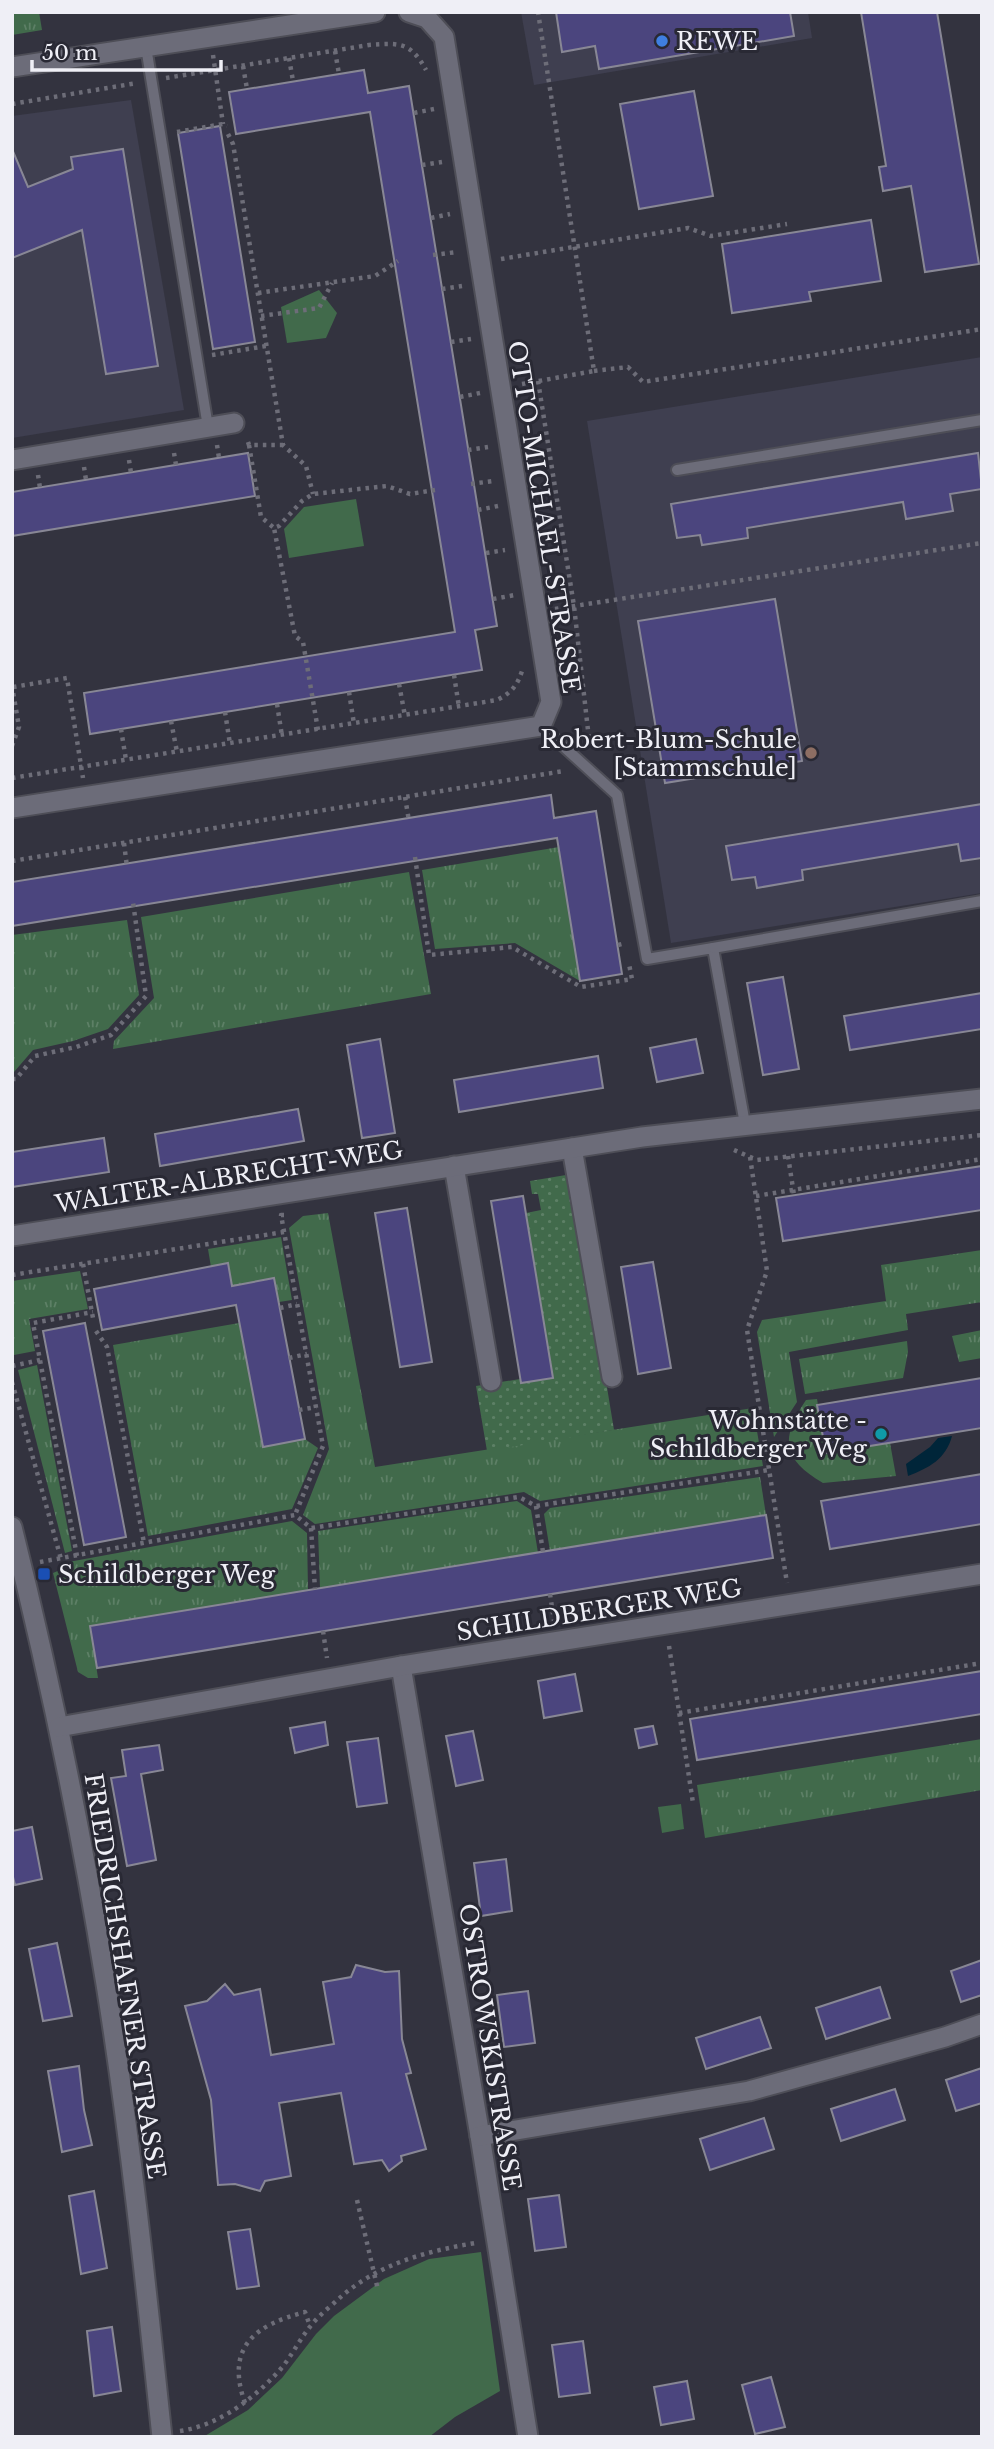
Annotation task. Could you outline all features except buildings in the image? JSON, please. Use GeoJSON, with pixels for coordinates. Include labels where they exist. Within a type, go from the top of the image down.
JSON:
{"type":"FeatureCollection","features":[{"type":"Feature","properties":{"kind":"street"},"geometry":{"type":"LineString","coordinates":[[12,67],[374,12]]}},
{"type":"Feature","properties":{"kind":"street","name":"OTTO-MICHAEL-STRASSE"},"geometry":{"type":"LineString","coordinates":[[12,808],[541,726],[551,702],[527,609],[492,390],[480,262],[444,37],[427,18],[409,12]]}},
{"type":"Feature","properties":{"kind":"street"},"geometry":{"type":"LineString","coordinates":[[12,460],[234,423]]}},
{"type":"Feature","properties":{"kind":"street","name":"WALTER-ALBRECHT-WEG"},"geometry":{"type":"LineString","coordinates":[[12,1236],[572,1148],[745,1124],[982,1099]]}},
{"type":"Feature","properties":{"kind":"street"},"geometry":{"type":"LineString","coordinates":[[572,1148],[612,1377]]}},
{"type":"Feature","properties":{"kind":"street"},"geometry":{"type":"LineString","coordinates":[[454,1166],[491,1381]]}},
{"type":"Feature","properties":{"kind":"street","name":"FRIEDRICHSHAFNER STRASSE"},"geometry":{"type":"LineString","coordinates":[[12,1527],[59,1727],[106,1985],[140,2231],[162,2436]]}},
{"type":"Feature","properties":{"kind":"street","name":"SCHILDBERGER WEG"},"geometry":{"type":"LineString","coordinates":[[59,1727],[401,1666],[982,1574]]}},
{"type":"Feature","properties":{"kind":"street","name":"OSTROWSKISTRASSE"},"geometry":{"type":"LineString","coordinates":[[401,1666],[528,2437]]}},
{"type":"Feature","properties":{"kind":"street"},"geometry":{"type":"LineString","coordinates":[[480,2136],[749,2091],[945,2037],[982,2024]]}},
{"type":"Feature","properties":{"kind":"lane"},"geometry":{"type":"LineString","coordinates":[[146,47],[208,427]]}},
{"type":"Feature","properties":{"kind":"lane"},"geometry":{"type":"LineString","coordinates":[[677,470],[982,420]]}},
{"type":"Feature","properties":{"kind":"lane"},"geometry":{"type":"LineString","coordinates":[[541,726],[617,795],[647,959],[982,901]]}},
{"type":"Feature","properties":{"kind":"lane"},"geometry":{"type":"LineString","coordinates":[[713,948],[745,1124]]}},
{"type":"Feature","properties":{"kind":"path"},"geometry":{"type":"LineString","coordinates":[[538,12],[594,371]]}},
{"type":"Feature","properties":{"kind":"path"},"geometry":{"type":"LineString","coordinates":[[160,135],[225,125],[210,37]]}},
{"type":"Feature","properties":{"kind":"path"},"geometry":{"type":"LineString","coordinates":[[12,104],[397,43],[417,54],[429,75]]}},
{"type":"Feature","properties":{"kind":"path"},"geometry":{"type":"LineString","coordinates":[[335,51],[339,74]]}},
{"type":"Feature","properties":{"kind":"path"},"geometry":{"type":"LineString","coordinates":[[289,58],[293,81]]}},
{"type":"Feature","properties":{"kind":"path"},"geometry":{"type":"LineString","coordinates":[[243,66],[247,89]]}},
{"type":"Feature","properties":{"kind":"path"},"geometry":{"type":"LineString","coordinates":[[414,113],[438,109],[436,97]]}},
{"type":"Feature","properties":{"kind":"path"},"geometry":{"type":"LineString","coordinates":[[228,134],[233,144],[283,445],[306,466],[313,494]]}},
{"type":"Feature","properties":{"kind":"path"},"geometry":{"type":"LineString","coordinates":[[422,165],[446,161]]}},
{"type":"Feature","properties":{"kind":"path"},"geometry":{"type":"LineString","coordinates":[[431,218],[455,214]]}},
{"type":"Feature","properties":{"kind":"path"},"geometry":{"type":"LineString","coordinates":[[480,262],[688,228],[711,236],[787,224]]}},
{"type":"Feature","properties":{"kind":"path"},"geometry":{"type":"LineString","coordinates":[[433,255],[461,252]]}},
{"type":"Feature","properties":{"kind":"path"},"geometry":{"type":"LineString","coordinates":[[258,293],[375,276],[398,261]]}},
{"type":"Feature","properties":{"kind":"path"},"geometry":{"type":"LineString","coordinates":[[261,316],[319,308],[333,282]]}},
{"type":"Feature","properties":{"kind":"path"},"geometry":{"type":"LineString","coordinates":[[442,289],[467,285]]}},
{"type":"Feature","properties":{"kind":"path"},"geometry":{"type":"LineString","coordinates":[[460,397],[594,371],[628,368],[643,382],[982,329]]}},
{"type":"Feature","properties":{"kind":"path"},"geometry":{"type":"LineString","coordinates":[[451,342],[475,338]]}},
{"type":"Feature","properties":{"kind":"path"},"geometry":{"type":"LineString","coordinates":[[196,357],[266,346]]}},
{"type":"Feature","properties":{"kind":"path"},"geometry":{"type":"LineString","coordinates":[[12,861],[587,768],[591,755],[574,606],[538,381]]}},
{"type":"Feature","properties":{"kind":"path"},"geometry":{"type":"LineString","coordinates":[[234,423],[245,421],[261,517],[274,528],[295,636],[303,642],[318,730]]}},
{"type":"Feature","properties":{"kind":"path"},"geometry":{"type":"LineString","coordinates":[[249,445],[283,445]]}},
{"type":"Feature","properties":{"kind":"path"},"geometry":{"type":"LineString","coordinates":[[468,450],[492,446],[494,457]]}},
{"type":"Feature","properties":{"kind":"path"},"geometry":{"type":"LineString","coordinates":[[471,484],[498,480]]}},
{"type":"Feature","properties":{"kind":"path"},"geometry":{"type":"LineString","coordinates":[[274,528],[313,494],[387,486],[410,494],[435,490]]}},
{"type":"Feature","properties":{"kind":"path"},"geometry":{"type":"LineString","coordinates":[[478,510],[502,505],[503,516]]}},
{"type":"Feature","properties":{"kind":"path"},"geometry":{"type":"LineString","coordinates":[[507,538],[510,561]]}},
{"type":"Feature","properties":{"kind":"path"},"geometry":{"type":"LineString","coordinates":[[514,583],[516,595],[527,609],[574,606],[982,543]]}},
{"type":"Feature","properties":{"kind":"path"},"geometry":{"type":"LineString","coordinates":[[485,554],[509,550]]}},
{"type":"Feature","properties":{"kind":"path"},"geometry":{"type":"LineString","coordinates":[[493,599],[516,595]]}},
{"type":"Feature","properties":{"kind":"path"},"geometry":{"type":"LineString","coordinates":[[12,778],[498,700],[510,693],[519,680],[524,663]]}},
{"type":"Feature","properties":{"kind":"path"},"geometry":{"type":"LineString","coordinates":[[454,675],[459,707]]}},
{"type":"Feature","properties":{"kind":"path"},"geometry":{"type":"LineString","coordinates":[[12,746],[19,727],[12,686],[68,678],[86,797]]}},
{"type":"Feature","properties":{"kind":"path"},"geometry":{"type":"LineString","coordinates":[[399,684],[405,716]]}},
{"type":"Feature","properties":{"kind":"path"},"geometry":{"type":"LineString","coordinates":[[349,692],[354,724]]}},
{"type":"Feature","properties":{"kind":"path"},"geometry":{"type":"LineString","coordinates":[[277,704],[282,736]]}},
{"type":"Feature","properties":{"kind":"path"},"geometry":{"type":"LineString","coordinates":[[225,712],[230,744]]}},
{"type":"Feature","properties":{"kind":"path"},"geometry":{"type":"LineString","coordinates":[[171,721],[177,752]]}},
{"type":"Feature","properties":{"kind":"path"},"geometry":{"type":"LineString","coordinates":[[121,729],[126,760]]}},
{"type":"Feature","properties":{"kind":"path"},"geometry":{"type":"LineString","coordinates":[[405,797],[409,821]]}},
{"type":"Feature","properties":{"kind":"path"},"geometry":{"type":"LineString","coordinates":[[124,843],[127,867]]}},
{"type":"Feature","properties":{"kind":"path"},"geometry":{"type":"LineString","coordinates":[[415,858],[429,955],[512,947],[581,987],[632,979],[626,943]]}},
{"type":"Feature","properties":{"kind":"path"},"geometry":{"type":"LineString","coordinates":[[12,1079],[16,1079],[35,1056],[76,1047],[111,1035],[146,996],[133,902]]}},
{"type":"Feature","properties":{"kind":"path"},"geometry":{"type":"LineString","coordinates":[[618,945],[644,940]]}},
{"type":"Feature","properties":{"kind":"path"},"geometry":{"type":"LineString","coordinates":[[727,1146],[757,1160],[982,1135]]}},
{"type":"Feature","properties":{"kind":"path"},"geometry":{"type":"LineString","coordinates":[[788,1156],[794,1193]]}},
{"type":"Feature","properties":{"kind":"path"},"geometry":{"type":"LineString","coordinates":[[750,1157],[767,1271],[747,1330],[791,1605]]}},
{"type":"Feature","properties":{"kind":"path"},"geometry":{"type":"LineString","coordinates":[[755,1196],[794,1193],[982,1159]]}},
{"type":"Feature","properties":{"kind":"path"},"geometry":{"type":"LineString","coordinates":[[972,1160],[973,1168]]}},
{"type":"Feature","properties":{"kind":"path"},"geometry":{"type":"LineString","coordinates":[[929,1167],[930,1174]]}},
{"type":"Feature","properties":{"kind":"path"},"geometry":{"type":"LineString","coordinates":[[295,1213],[281,1215],[323,1446],[295,1515]]}},
{"type":"Feature","properties":{"kind":"path"},"geometry":{"type":"LineString","coordinates":[[12,1275],[284,1232]]}},
{"type":"Feature","properties":{"kind":"path"},"geometry":{"type":"LineString","coordinates":[[77,1556],[33,1324],[93,1315],[83,1264]]}},
{"type":"Feature","properties":{"kind":"path"},"geometry":{"type":"LineString","coordinates":[[279,1308],[297,1304]]}},
{"type":"Feature","properties":{"kind":"path"},"geometry":{"type":"LineString","coordinates":[[96,1331],[107,1347],[144,1543]]}},
{"type":"Feature","properties":{"kind":"path"},"geometry":{"type":"LineString","coordinates":[[289,1358],[307,1354]]}},
{"type":"Feature","properties":{"kind":"path"},"geometry":{"type":"LineString","coordinates":[[12,1366],[40,1360]]}},
{"type":"Feature","properties":{"kind":"path"},"geometry":{"type":"LineString","coordinates":[[12,1382],[61,1559]]}},
{"type":"Feature","properties":{"kind":"path"},"geometry":{"type":"LineString","coordinates":[[299,1410],[316,1407]]}},
{"type":"Feature","properties":{"kind":"path"},"geometry":{"type":"LineString","coordinates":[[311,1528],[519,1497],[536,1506],[769,1470]]}},
{"type":"Feature","properties":{"kind":"path"},"geometry":{"type":"LineString","coordinates":[[536,1506],[543,1552]]}},
{"type":"Feature","properties":{"kind":"path"},"geometry":{"type":"LineString","coordinates":[[22,1566],[295,1515],[311,1528],[315,1589]]}},
{"type":"Feature","properties":{"kind":"path"},"geometry":{"type":"LineString","coordinates":[[666,1624],[693,1803]]}},
{"type":"Feature","properties":{"kind":"path"},"geometry":{"type":"LineString","coordinates":[[679,1713],[982,1663]]}},
{"type":"Feature","properties":{"kind":"path"},"geometry":{"type":"LineString","coordinates":[[357,2200],[379,2290]]}},
{"type":"Feature","properties":{"kind":"path"},"geometry":{"type":"LineString","coordinates":[[162,2436],[201,2428],[245,2403],[279,2371],[310,2326],[345,2293],[374,2274],[396,2262],[438,2249],[497,2239]]}},
{"type":"Feature","properties":{"kind":"path"},"geometry":{"type":"LineString","coordinates":[[245,2403],[238,2384],[239,2361],[246,2345],[258,2330],[281,2318],[305,2312],[310,2326]]}},
{"type":"Feature","properties":{"kind":"shaded area","name":"REWE"},"geometry":{"type":"Polygon","coordinates":[[[521,12],[808,12],[812,38],[534,85],[521,12]]]}},
{"type":"Feature","properties":{"kind":"shaded area"},"geometry":{"type":"Polygon","coordinates":[[[131,100],[184,410],[12,438],[12,116],[131,100]]]}},
{"type":"Feature","properties":{"kind":"shaded area","name":"Robert-Blum-Schule [Stammschule]"},"geometry":{"type":"Polygon","coordinates":[[[982,357],[982,893],[671,943],[587,421],[982,357]]]}},
{"type":"Feature","properties":{"kind":"shaded area"},"geometry":{"type":"Polygon","coordinates":[[[952,1436],[946,1451],[936,1462],[908,1476],[906,1464],[938,1438],[952,1436]]]}},
{"type":"Feature","properties":{"kind":"green space"},"geometry":{"type":"Polygon","coordinates":[[[12,12],[39,12],[42,30],[12,35],[12,12]]]}},
{"type":"Feature","properties":{"kind":"green space"},"geometry":{"type":"Polygon","coordinates":[[[319,290],[337,313],[326,338],[287,343],[281,307],[319,290]]]}},
{"type":"Feature","properties":{"kind":"green space"},"geometry":{"type":"Polygon","coordinates":[[[356,499],[364,546],[289,558],[284,529],[304,507],[356,499]]]}},
{"type":"Feature","properties":{"kind":"green space"},"geometry":{"type":"Polygon","coordinates":[[[559,847],[580,981],[515,943],[435,949],[422,870],[559,847]]]}},
{"type":"Feature","properties":{"kind":"green space"},"geometry":{"type":"Polygon","coordinates":[[[409,872],[431,994],[113,1049],[114,1041],[154,998],[141,917],[409,872]]]}},
{"type":"Feature","properties":{"kind":"green space"},"geometry":{"type":"Polygon","coordinates":[[[127,920],[139,995],[108,1029],[73,1041],[33,1050],[14,1072],[12,935],[127,920]]]}},
{"type":"Feature","properties":{"kind":"green space"},"geometry":{"type":"Polygon","coordinates":[[[572,1174],[614,1430],[487,1451],[476,1386],[520,1379],[553,1378],[526,1213],[541,1210],[538,1194],[532,1194],[530,1181],[572,1174]]]}},
{"type":"Feature","properties":{"kind":"green space"},"geometry":{"type":"Polygon","coordinates":[[[328,1213],[375,1467],[753,1408],[763,1466],[540,1501],[524,1492],[315,1524],[303,1515],[329,1449],[289,1228],[303,1216],[328,1213]]]}},
{"type":"Feature","properties":{"kind":"green space"},"geometry":{"type":"Polygon","coordinates":[[[281,1237],[292,1300],[279,1302],[274,1278],[232,1286],[228,1263],[211,1267],[208,1249],[281,1237]]]}},
{"type":"Feature","properties":{"kind":"green space"},"geometry":{"type":"Polygon","coordinates":[[[982,1250],[982,1302],[906,1314],[908,1330],[789,1352],[797,1402],[774,1437],[757,1332],[762,1320],[886,1301],[881,1265],[982,1250]]]}},
{"type":"Feature","properties":{"kind":"green space"},"geometry":{"type":"Polygon","coordinates":[[[80,1271],[88,1309],[29,1319],[35,1351],[14,1355],[12,1281],[80,1271]]]}},
{"type":"Feature","properties":{"kind":"green space"},"geometry":{"type":"Polygon","coordinates":[[[239,1323],[263,1447],[305,1439],[318,1448],[292,1509],[148,1536],[113,1345],[239,1323]]]}},
{"type":"Feature","properties":{"kind":"green space"},"geometry":{"type":"Polygon","coordinates":[[[982,1330],[982,1358],[959,1362],[952,1336],[982,1330]]]}},
{"type":"Feature","properties":{"kind":"green space"},"geometry":{"type":"Polygon","coordinates":[[[907,1341],[908,1352],[903,1378],[805,1394],[799,1359],[907,1341]]]}},
{"type":"Feature","properties":{"kind":"green space"},"geometry":{"type":"Polygon","coordinates":[[[37,1365],[72,1551],[65,1553],[18,1370],[37,1365]]]}},
{"type":"Feature","properties":{"kind":"green space"},"geometry":{"type":"Polygon","coordinates":[[[817,1399],[826,1453],[890,1443],[896,1476],[823,1483],[799,1465],[789,1447],[792,1426],[806,1400],[817,1399]]]}},
{"type":"Feature","properties":{"kind":"green space"},"geometry":{"type":"Polygon","coordinates":[[[760,1477],[766,1515],[550,1551],[544,1514],[550,1508],[760,1477]]]}},
{"type":"Feature","properties":{"kind":"green space"},"geometry":{"type":"Polygon","coordinates":[[[517,1501],[531,1510],[538,1553],[320,1588],[318,1531],[517,1501]]]}},
{"type":"Feature","properties":{"kind":"green space"},"geometry":{"type":"Polygon","coordinates":[[[292,1521],[307,1533],[308,1590],[90,1626],[98,1678],[88,1678],[78,1672],[53,1573],[60,1570],[63,1563],[292,1521]]]}},
{"type":"Feature","properties":{"kind":"green space"},"geometry":{"type":"Polygon","coordinates":[[[982,1739],[982,1790],[705,1838],[697,1785],[982,1739]]]}},
{"type":"Feature","properties":{"kind":"green space"},"geometry":{"type":"Polygon","coordinates":[[[681,1804],[684,1829],[662,1833],[658,1807],[681,1804]]]}},
{"type":"Feature","properties":{"kind":"green space"},"geometry":{"type":"Polygon","coordinates":[[[481,2252],[500,2391],[455,2417],[429,2437],[203,2437],[248,2410],[282,2378],[316,2334],[334,2316],[384,2279],[429,2259],[481,2252]]]}},
{"type":"Feature","properties":{"kind":"place","name":"REWE"},"geometry":{"type":"Point","coordinates":[662,41]}},
{"type":"Feature","properties":{"kind":"place","name":"Robert-Blum-Schule [Stammschule]"},"geometry":{"type":"Point","coordinates":[811,753]}},
{"type":"Feature","properties":{"kind":"place","name":"Wohnstätte - Schildberger Weg"},"geometry":{"type":"Point","coordinates":[881,1434]}},
{"type":"Feature","properties":{"kind":"place","name":"Schildberger Weg"},"geometry":{"type":"Point","coordinates":[44,1574]}}]}
